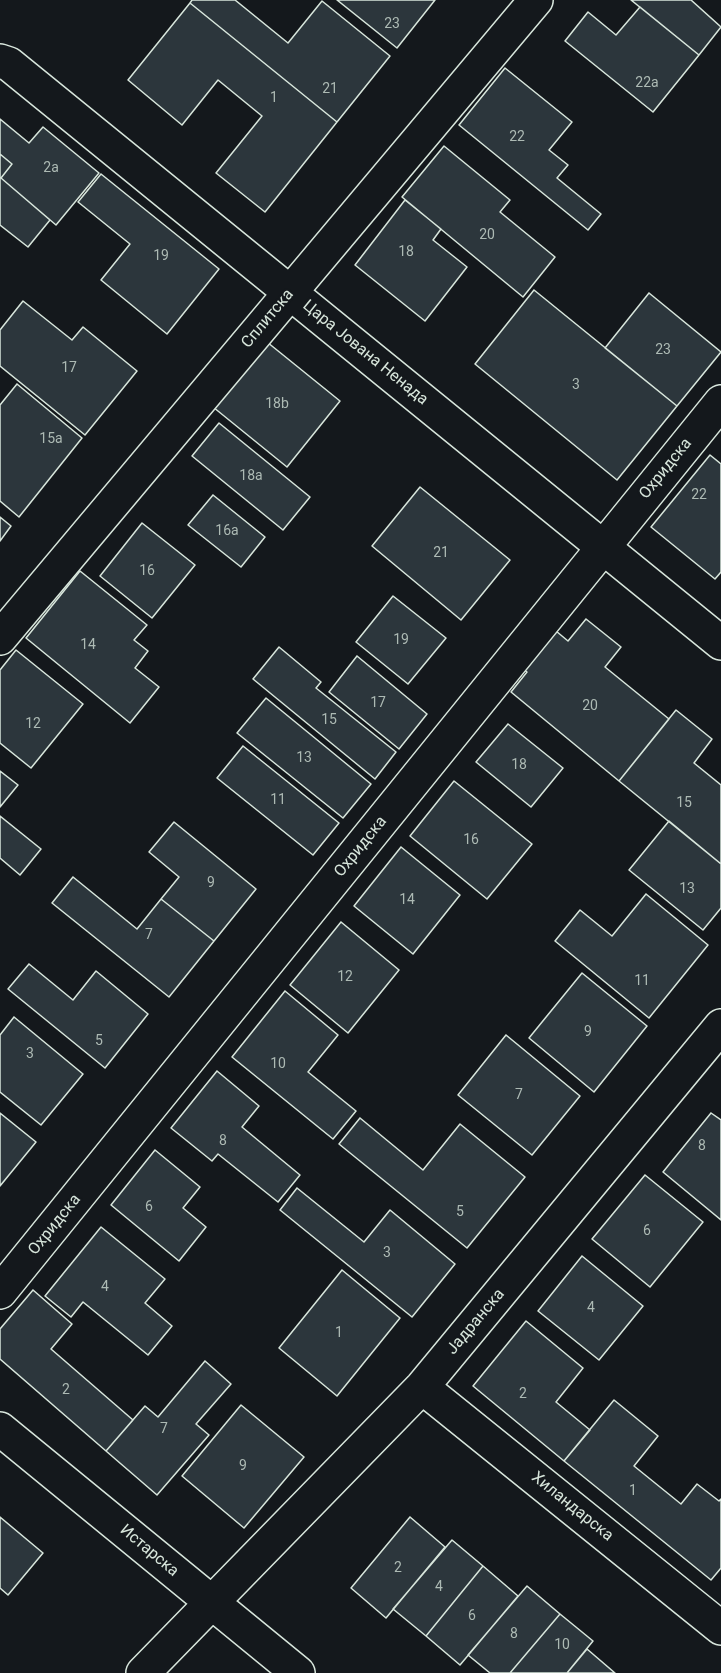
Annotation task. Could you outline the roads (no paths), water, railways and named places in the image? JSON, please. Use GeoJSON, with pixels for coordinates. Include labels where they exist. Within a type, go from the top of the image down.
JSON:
{"type":"FeatureCollection","features":[{"type":"Feature","properties":{"kind":"street","name":"Сплитска"},"geometry":{"type":"LineString","coordinates":[[0,638],[536,0]]}},
{"type":"Feature","properties":{"kind":"street","name":"Цара Јована Ненада"},"geometry":{"type":"LineString","coordinates":[[5,62],[721,643]]}},
{"type":"Feature","properties":{"kind":"street","name":"Охридска"},"geometry":{"type":"LineString","coordinates":[[0,1292],[721,402]]}},
{"type":"Feature","properties":{"kind":"street","name":"Јадранска"},"geometry":{"type":"LineString","coordinates":[[143,1673],[422,1387],[721,1026]]}},
{"type":"Feature","properties":{"kind":"street","name":"Хиландарска"},"geometry":{"type":"LineString","coordinates":[[422,1387],[721,1628]]}},
{"type":"Feature","properties":{"kind":"street","name":"Истарска"},"geometry":{"type":"LineString","coordinates":[[0,1429],[298,1673]]}}]}
